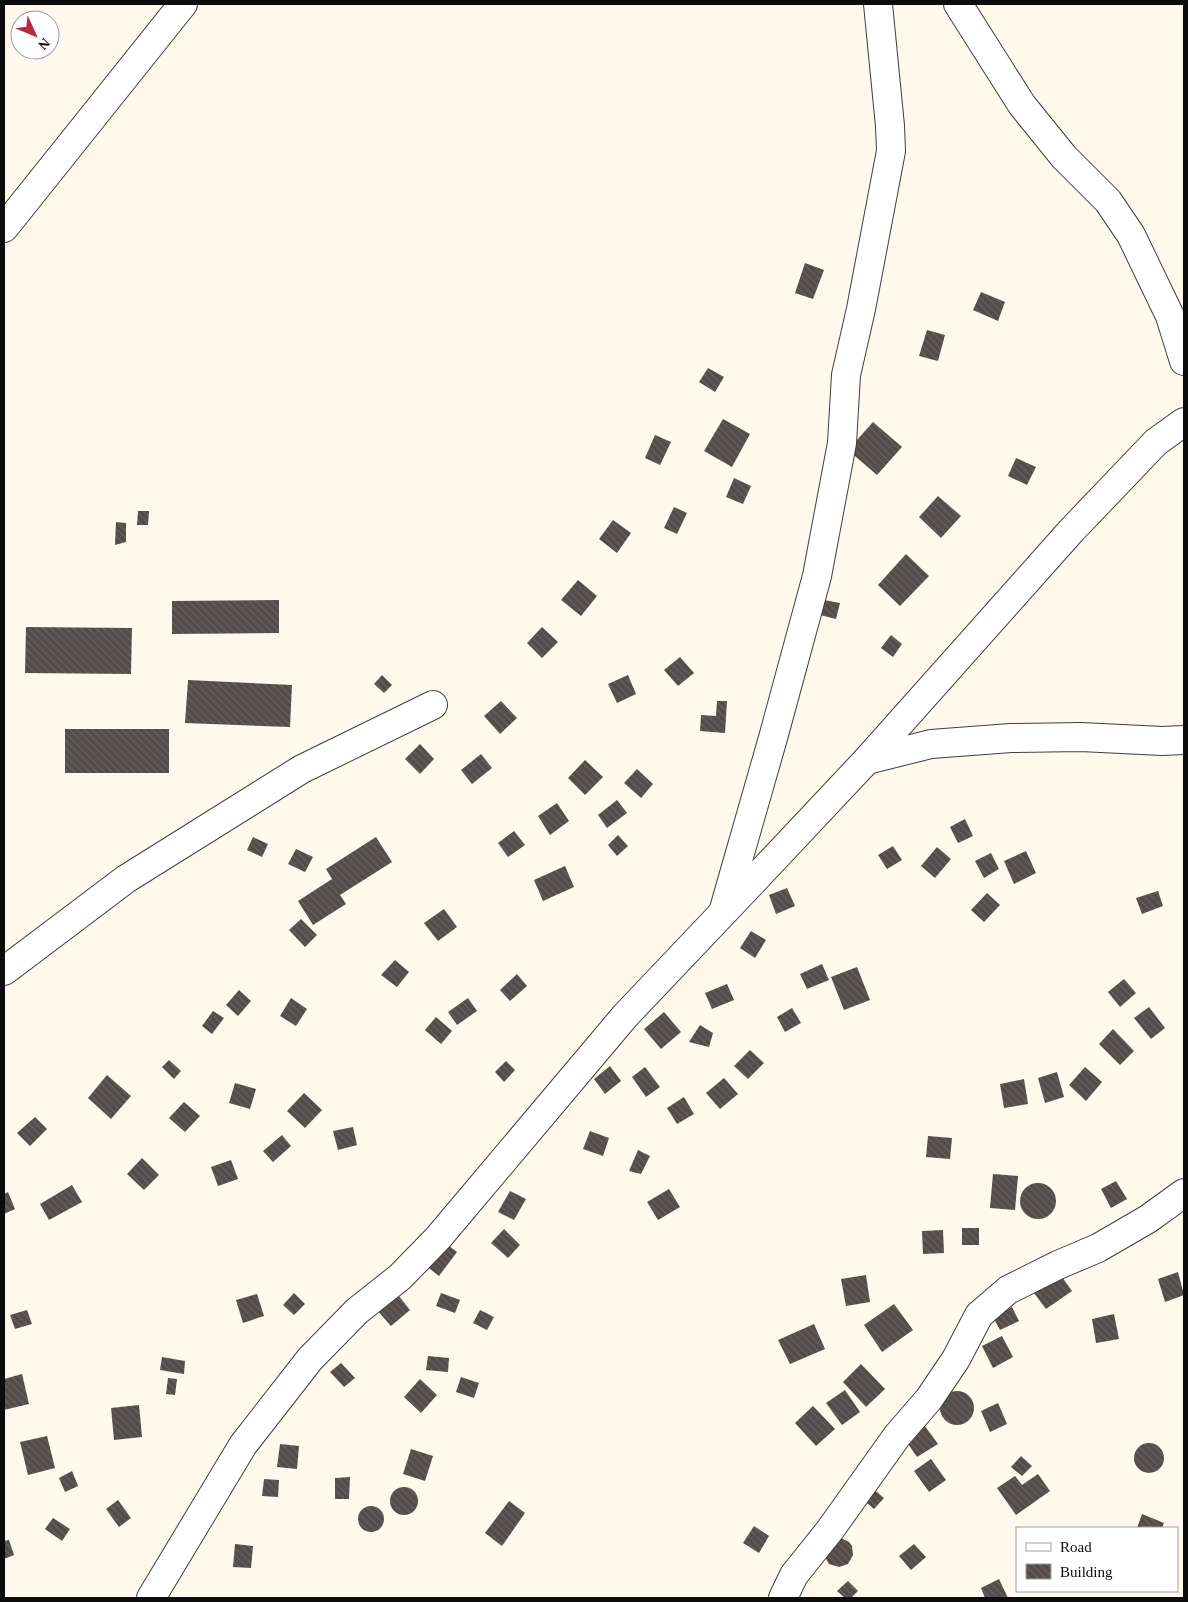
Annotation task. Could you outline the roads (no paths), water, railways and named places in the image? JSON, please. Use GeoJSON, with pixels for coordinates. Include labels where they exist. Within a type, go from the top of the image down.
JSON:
{"type":"FeatureCollection","features":[{"type":"Feature","properties":{"kind":"street"},"geometry":{"type":"LineString","coordinates":[[4,228],[183,4]]}},
{"type":"Feature","properties":{"kind":"street"},"geometry":{"type":"LineString","coordinates":[[723,913],[814,585],[837,476],[842,443],[846,375],[862,309],[891,151],[878,4]]}},
{"type":"Feature","properties":{"kind":"street"},"geometry":{"type":"LineString","coordinates":[[958,4],[1022,105],[1064,157],[1108,201],[1131,234],[1170,316],[1184,361]]}},
{"type":"Feature","properties":{"kind":"street"},"geometry":{"type":"LineString","coordinates":[[151,1598],[244,1445],[310,1359],[358,1311],[400,1277],[438,1238],[625,1016],[867,760],[1071,531],[1156,442],[1184,422]]}},
{"type":"Feature","properties":{"kind":"street"},"geometry":{"type":"LineString","coordinates":[[4,970],[126,879],[302,769],[433,705]]}},
{"type":"Feature","properties":{"kind":"street"},"geometry":{"type":"LineString","coordinates":[[867,760],[931,744],[1010,738],[1081,737],[1162,741],[1184,740]]}},
{"type":"Feature","properties":{"kind":"street"},"geometry":{"type":"LineString","coordinates":[[783,1598],[794,1575],[830,1530],[897,1436],[929,1399],[956,1358],[980,1315],[1008,1290],[1058,1265],[1098,1248],[1148,1219],[1184,1193]]}}]}
